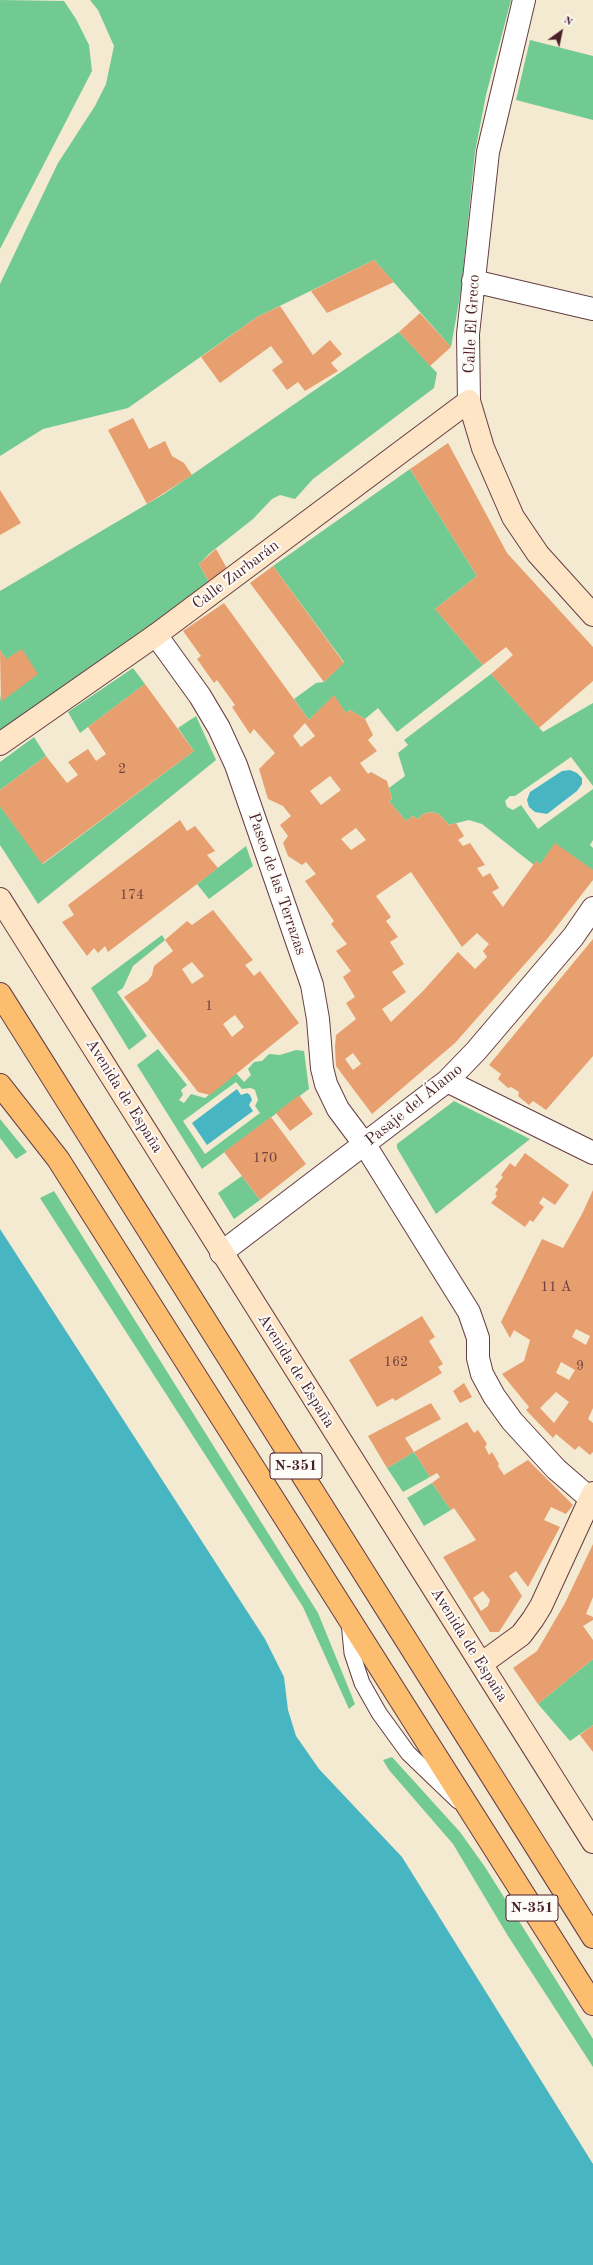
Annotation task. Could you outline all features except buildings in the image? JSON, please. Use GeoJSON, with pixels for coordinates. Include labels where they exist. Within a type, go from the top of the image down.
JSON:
{"type":"FeatureCollection","features":[{"type":"Feature","properties":{"kind":"highway","name":"N-351"},"geometry":{"type":"LineString","coordinates":[[0,994],[593,1937]]}},
{"type":"Feature","properties":{"kind":"highway","name":"N-351"},"geometry":{"type":"LineString","coordinates":[[0,1086],[58,1159],[593,2004]]}},
{"type":"Feature","properties":{"kind":"street","name":"Calle El Greco"},"geometry":{"type":"LineString","coordinates":[[524,0],[488,152],[468,334],[469,401],[483,448],[513,517],[538,554],[593,615]]}},
{"type":"Feature","properties":{"kind":"street"},"geometry":{"type":"LineString","coordinates":[[473,281],[593,310]]}},
{"type":"Feature","properties":{"kind":"street","name":"Calle Zurbarán"},"geometry":{"type":"LineString","coordinates":[[0,744],[156,636],[469,401]]}},
{"type":"Feature","properties":{"kind":"street","name":"Paseo de las Terrazas"},"geometry":{"type":"LineString","coordinates":[[156,636],[200,696],[219,728],[236,765],[312,985],[318,1019],[322,1068],[326,1084],[338,1109],[365,1145],[469,1312],[478,1338],[478,1358],[482,1374],[494,1396],[512,1421],[556,1469],[592,1497]]}},
{"type":"Feature","properties":{"kind":"street","name":"Avenida de España"},"geometry":{"type":"LineString","coordinates":[[0,899],[221,1253],[593,1842]]}},
{"type":"Feature","properties":{"kind":"street","name":"Pasaje del Álamo"},"geometry":{"type":"LineString","coordinates":[[221,1253],[365,1145],[447,1081],[476,1051],[573,937],[593,908]]}},
{"type":"Feature","properties":{"kind":"street"},"geometry":{"type":"LineString","coordinates":[[447,1081],[593,1153]]}},
{"type":"Feature","properties":{"kind":"street"},"geometry":{"type":"LineString","coordinates":[[480,1664],[521,1635],[533,1619],[541,1606],[592,1497]]}},
{"type":"Feature","properties":{"kind":"green space"},"geometry":{"type":"Polygon","coordinates":[[[0,0],[64,1],[76,19],[89,45],[92,71],[0,249],[0,0]]]}},
{"type":"Feature","properties":{"kind":"green space"},"geometry":{"type":"Polygon","coordinates":[[[90,0],[511,0],[486,95],[475,152],[461,290],[451,347],[374,260],[257,317],[128,408],[43,429],[0,456],[0,284],[58,163],[95,106],[106,84],[114,46],[98,10],[90,0]]]}},
{"type":"Feature","properties":{"kind":"green space"},"geometry":{"type":"Polygon","coordinates":[[[530,40],[593,56],[593,120],[516,100],[530,40]]]}},
{"type":"Feature","properties":{"kind":"green space"},"geometry":{"type":"Polygon","coordinates":[[[399,332],[437,373],[434,388],[313,479],[295,499],[280,495],[272,499],[253,519],[210,553],[199,564],[210,584],[0,733],[0,701],[6,659],[0,650],[0,591],[164,494],[399,332]]]}},
{"type":"Feature","properties":{"kind":"green space"},"geometry":{"type":"Polygon","coordinates":[[[410,469],[477,576],[435,609],[483,665],[397,732],[378,708],[365,719],[350,710],[346,713],[334,696],[309,720],[294,699],[316,683],[324,682],[344,662],[273,566],[410,469]]]}},
{"type":"Feature","properties":{"kind":"green space"},"geometry":{"type":"Polygon","coordinates":[[[133,668],[145,684],[80,733],[68,712],[133,668]]]}},
{"type":"Feature","properties":{"kind":"green space"},"geometry":{"type":"Polygon","coordinates":[[[491,674],[543,732],[593,703],[593,786],[571,757],[515,796],[510,796],[505,801],[507,807],[513,810],[521,805],[538,829],[593,789],[593,840],[590,845],[593,848],[593,870],[540,864],[536,861],[534,865],[482,824],[469,820],[449,825],[439,814],[431,812],[423,814],[418,819],[413,816],[406,821],[389,801],[392,799],[389,788],[405,776],[398,753],[408,745],[404,740],[491,674]]]}},
{"type":"Feature","properties":{"kind":"green space"},"geometry":{"type":"Polygon","coordinates":[[[196,716],[216,760],[38,904],[0,845],[0,806],[43,864],[194,751],[178,728],[196,716]]]}},
{"type":"Feature","properties":{"kind":"green space"},"geometry":{"type":"Polygon","coordinates":[[[34,737],[46,756],[0,790],[0,762],[34,737]]]}},
{"type":"Feature","properties":{"kind":"green space"},"geometry":{"type":"Polygon","coordinates":[[[246,846],[253,866],[209,899],[197,884],[246,846]]]}},
{"type":"Feature","properties":{"kind":"green space"},"geometry":{"type":"Polygon","coordinates":[[[162,935],[165,940],[133,966],[123,988],[117,992],[147,1036],[129,1050],[91,988],[162,935]]]}},
{"type":"Feature","properties":{"kind":"green space"},"geometry":{"type":"Polygon","coordinates":[[[158,1049],[187,1085],[181,1090],[183,1095],[179,1100],[184,1103],[191,1094],[205,1098],[236,1073],[244,1082],[251,1075],[248,1069],[254,1062],[262,1061],[269,1054],[280,1055],[296,1050],[304,1051],[309,1089],[202,1169],[137,1065],[158,1049]],[[236,1082],[183,1121],[205,1154],[260,1113],[255,1106],[258,1100],[255,1090],[251,1088],[242,1089],[236,1082]]]}},
{"type":"Feature","properties":{"kind":"green space"},"geometry":{"type":"Polygon","coordinates":[[[454,1101],[530,1139],[436,1214],[397,1148],[397,1144],[454,1101]]]}},
{"type":"Feature","properties":{"kind":"green space"},"geometry":{"type":"Polygon","coordinates":[[[0,1119],[27,1152],[16,1159],[0,1138],[0,1119]]]}},
{"type":"Feature","properties":{"kind":"green space"},"geometry":{"type":"Polygon","coordinates":[[[242,1176],[260,1200],[234,1219],[218,1193],[242,1176]]]}},
{"type":"Feature","properties":{"kind":"green space"},"geometry":{"type":"Polygon","coordinates":[[[54,1191],[318,1613],[355,1704],[349,1709],[303,1607],[40,1198],[54,1191]]]}},
{"type":"Feature","properties":{"kind":"green space"},"geometry":{"type":"Polygon","coordinates":[[[414,1452],[430,1477],[403,1492],[387,1468],[414,1452]]]}},
{"type":"Feature","properties":{"kind":"green space"},"geometry":{"type":"Polygon","coordinates":[[[432,1483],[451,1510],[424,1526],[407,1498],[432,1483]]]}},
{"type":"Feature","properties":{"kind":"green space"},"geometry":{"type":"Polygon","coordinates":[[[593,1659],[593,1725],[570,1741],[538,1704],[593,1659]]]}},
{"type":"Feature","properties":{"kind":"green space"},"geometry":{"type":"Polygon","coordinates":[[[392,1757],[460,1832],[485,1867],[593,2039],[593,2067],[508,1936],[453,1844],[389,1770],[383,1760],[392,1757]]]}},
{"type":"Feature","properties":{"kind":"water"},"geometry":{"type":"Polygon","coordinates":[[[570,770],[577,773],[582,778],[582,784],[577,791],[547,814],[535,812],[529,807],[527,800],[530,792],[562,771],[570,770]]]}},
{"type":"Feature","properties":{"kind":"water"},"geometry":{"type":"Polygon","coordinates":[[[237,1089],[241,1095],[247,1093],[250,1095],[252,1100],[249,1105],[253,1111],[207,1145],[192,1123],[237,1089]]]}},
{"type":"Feature","properties":{"kind":"water"},"geometry":{"type":"Polygon","coordinates":[[[0,1229],[265,1639],[284,1677],[288,1710],[296,1736],[319,1769],[402,1857],[593,2164],[593,2265],[0,2265],[0,1229]]]}}]}
